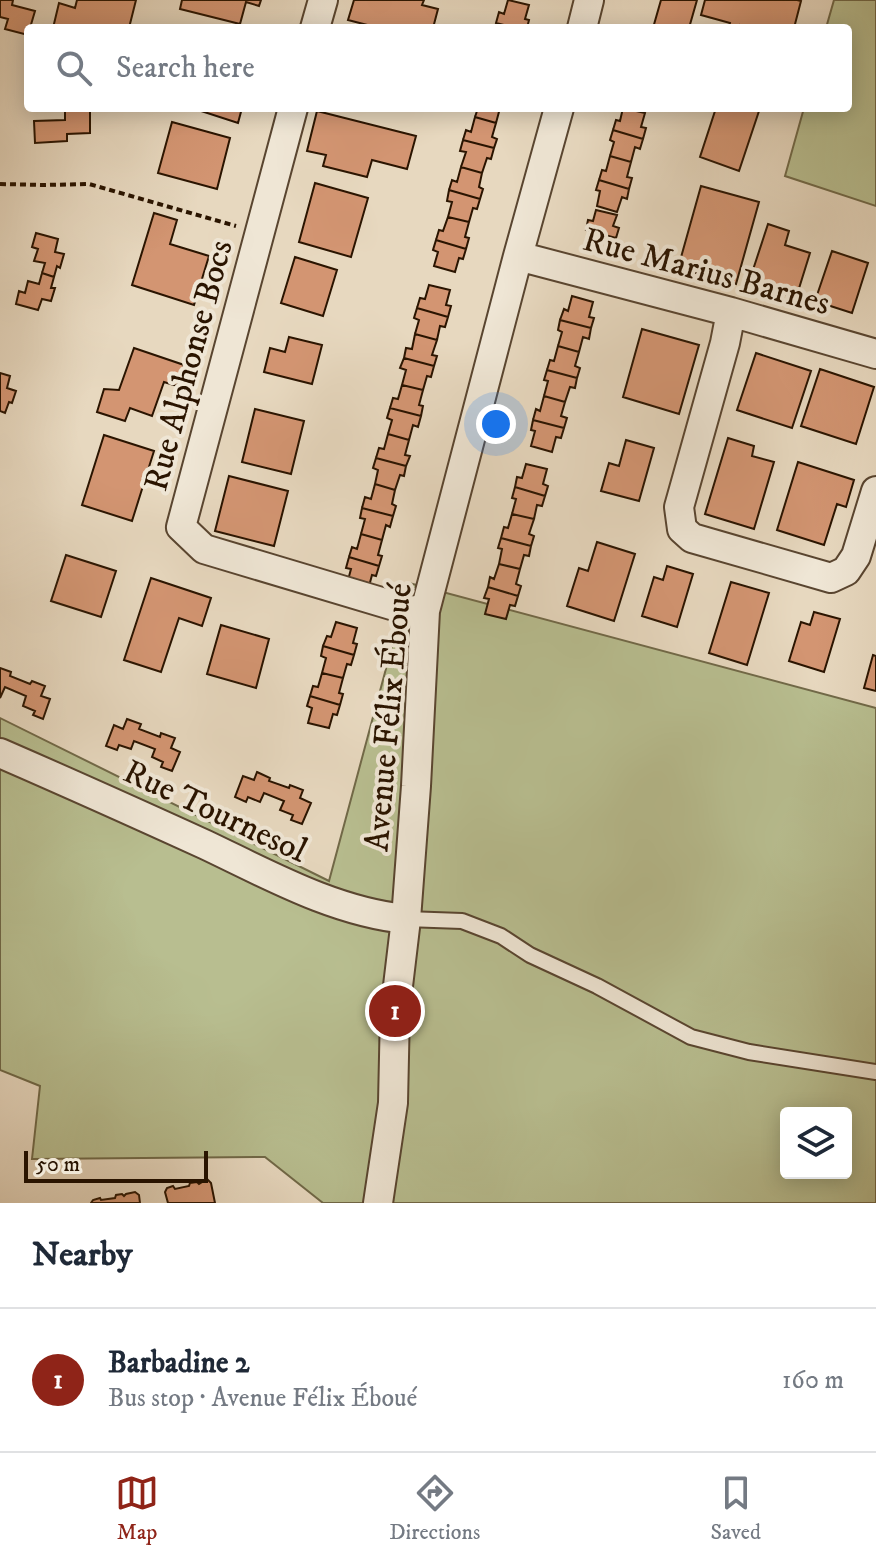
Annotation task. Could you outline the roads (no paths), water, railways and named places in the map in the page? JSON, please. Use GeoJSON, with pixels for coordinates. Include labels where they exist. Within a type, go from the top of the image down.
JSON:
{"type":"FeatureCollection","features":[{"type":"Feature","properties":{"kind":"street"},"geometry":{"type":"LineString","coordinates":[[316,24],[323,0]]}},
{"type":"Feature","properties":{"kind":"street"},"geometry":{"type":"LineString","coordinates":[[583,24],[589,0]]}},
{"type":"Feature","properties":{"kind":"street","name":"Rue Alphonse Bocs"},"geometry":{"type":"LineString","coordinates":[[292,112],[181,527],[204,549],[408,610],[425,611]]}},
{"type":"Feature","properties":{"kind":"street","name":"Avenue Félix Éboué"},"geometry":{"type":"LineString","coordinates":[[378,1203],[393,1103],[395,1011],[406,919],[416,786],[425,611],[558,112]]}},
{"type":"Feature","properties":{"kind":"street","name":"Rue Marius Barnes"},"geometry":{"type":"LineString","coordinates":[[518,256],[876,354]]}},
{"type":"Feature","properties":{"kind":"street"},"geometry":{"type":"LineString","coordinates":[[731,312],[679,507],[682,529],[692,538],[831,578],[846,571],[856,556],[876,491]]}},
{"type":"Feature","properties":{"kind":"street","name":"Rue Tournesol"},"geometry":{"type":"LineString","coordinates":[[0,753],[311,894],[383,917],[406,919]]}},
{"type":"Feature","properties":{"kind":"lane"},"geometry":{"type":"LineString","coordinates":[[406,919],[462,921],[501,936],[530,955],[597,986],[691,1037],[749,1052],[876,1072]]}},
{"type":"Feature","properties":{"kind":"place","name":"Barbadine 2"},"geometry":{"type":"Point","coordinates":[395,1011]}}]}
